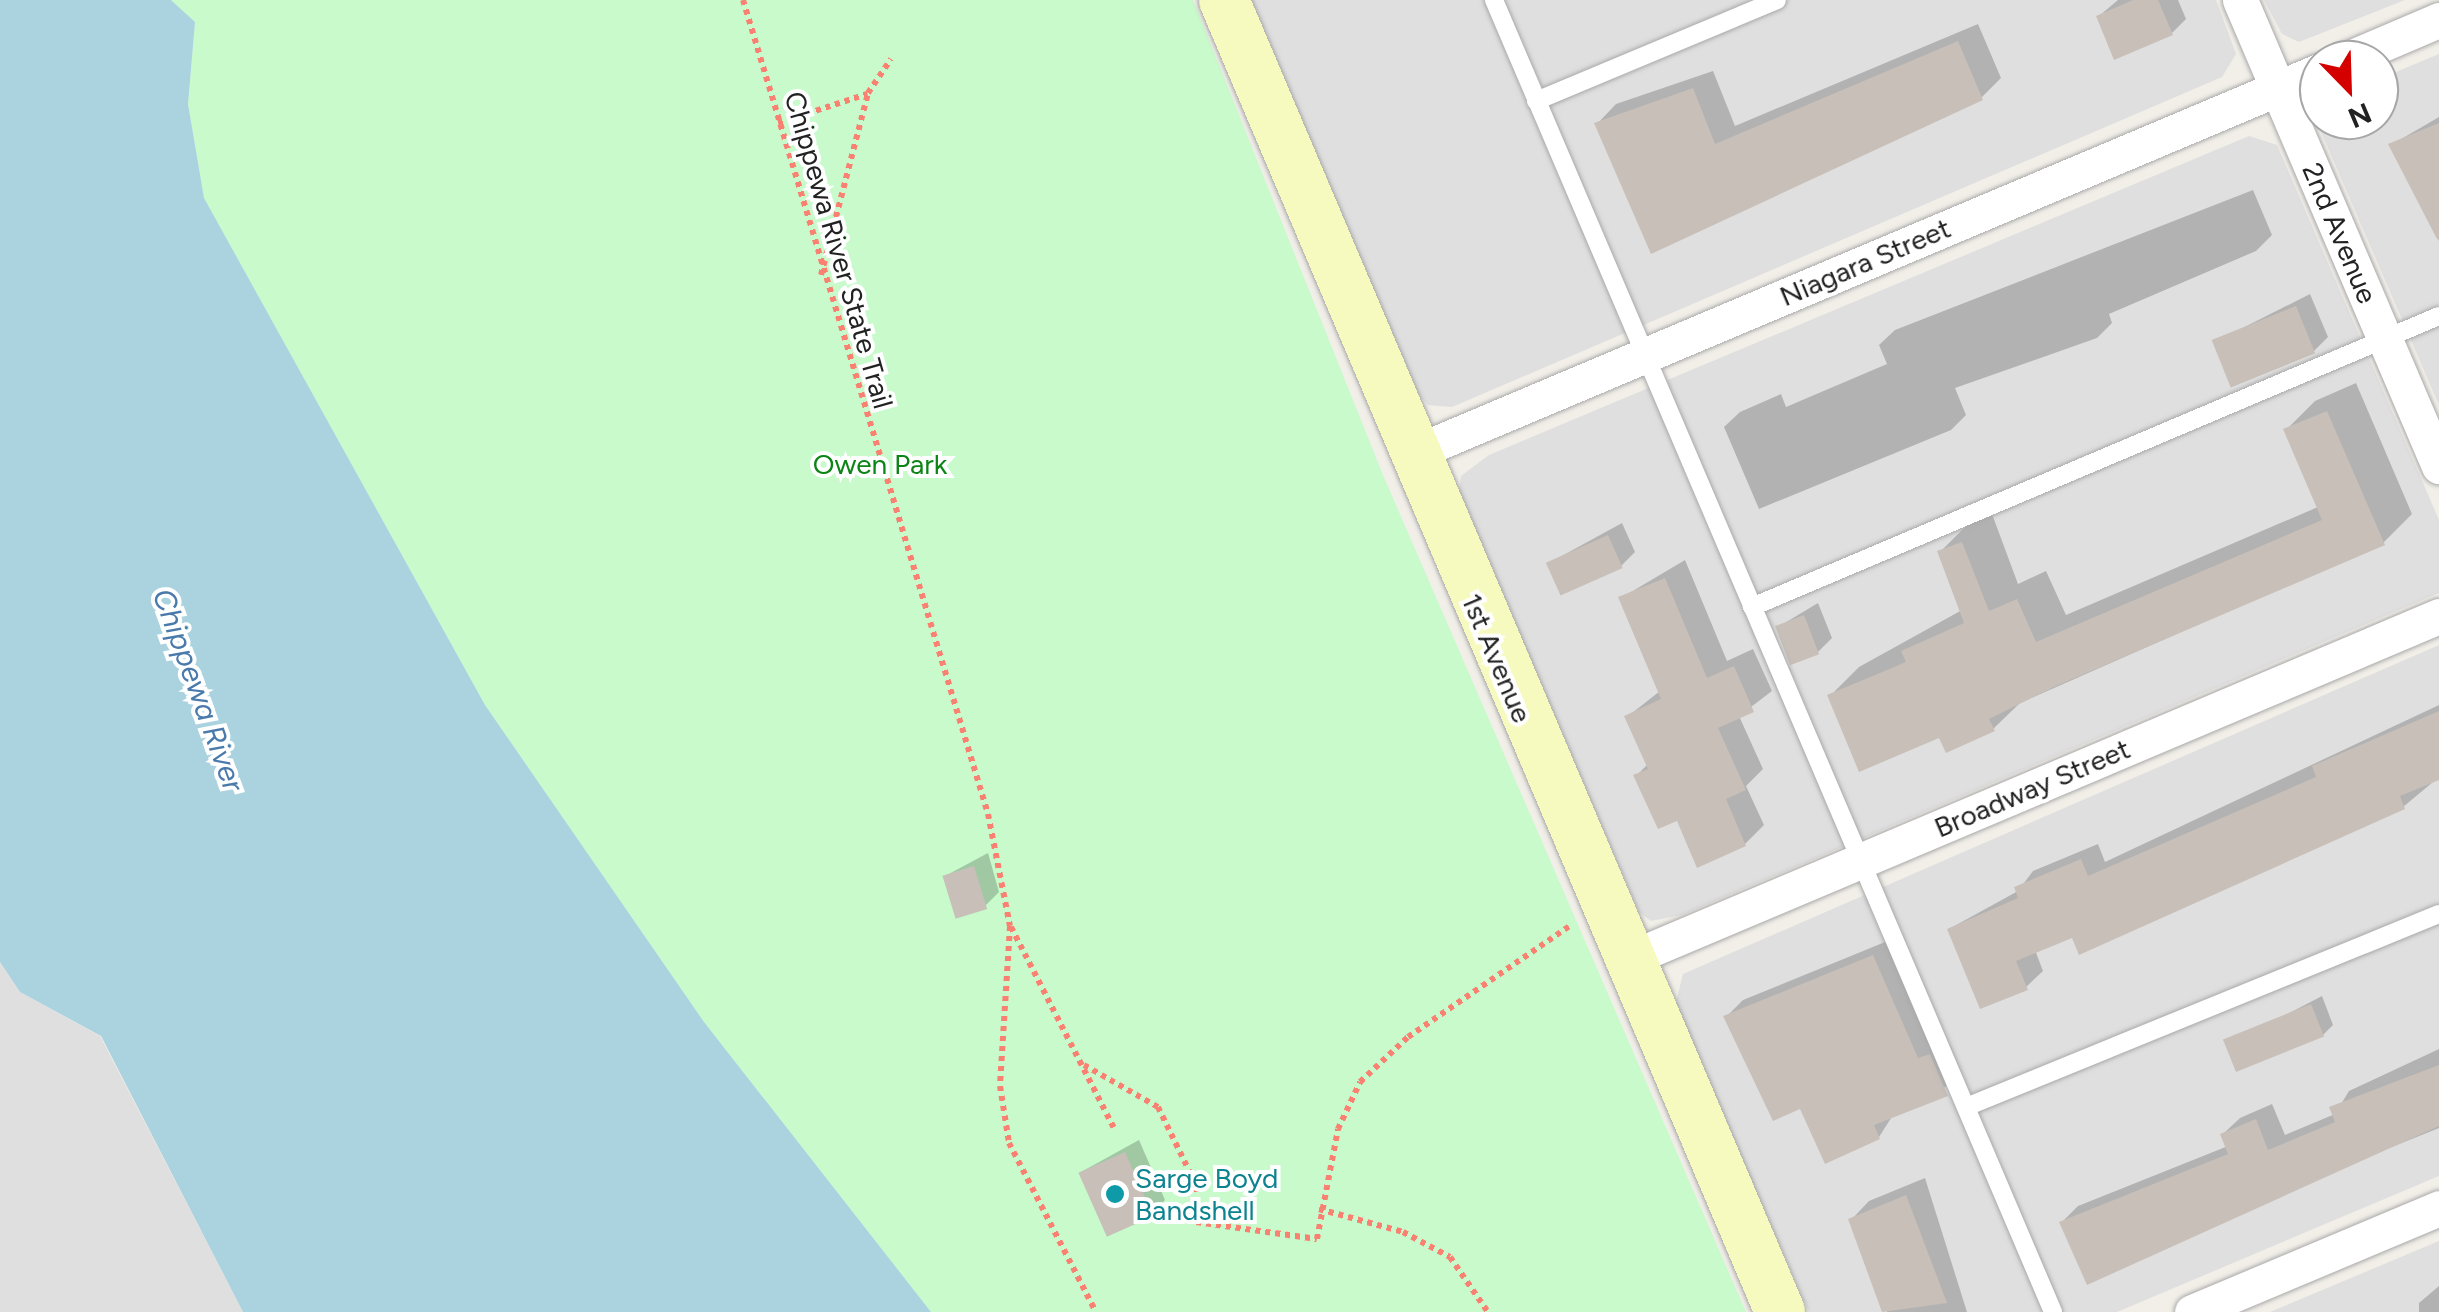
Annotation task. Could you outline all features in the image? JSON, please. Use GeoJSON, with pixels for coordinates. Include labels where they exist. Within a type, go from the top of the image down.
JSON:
{"type":"FeatureCollection","features":[{"type":"Feature","properties":{"kind":"street","name":"1st Avenue"},"geometry":{"type":"LineString","coordinates":[[1224,0],[1411,454],[1780,1312]]}},
{"type":"Feature","properties":{"kind":"street","name":"2nd Avenue"},"geometry":{"type":"LineString","coordinates":[[2240,0],[2439,466]]}},
{"type":"Feature","properties":{"kind":"street"},"geometry":{"type":"LineString","coordinates":[[2392,40],[2439,20]]}},
{"type":"Feature","properties":{"kind":"street","name":"Niagara Street"},"geometry":{"type":"LineString","coordinates":[[1411,454],[2299,79]]}},
{"type":"Feature","properties":{"kind":"street","name":"Broadway Street"},"geometry":{"type":"LineString","coordinates":[[1626,960],[2439,616]]}},
{"type":"Feature","properties":{"kind":"street"},"geometry":{"type":"LineString","coordinates":[[2192,1312],[2439,1208]]}},
{"type":"Feature","properties":{"kind":"lane"},"geometry":{"type":"LineString","coordinates":[[1494,0],[2052,1312]]}},
{"type":"Feature","properties":{"kind":"lane"},"geometry":{"type":"LineString","coordinates":[[1536,102],[1777,0]]}},
{"type":"Feature","properties":{"kind":"lane"},"geometry":{"type":"LineString","coordinates":[[1752,607],[2439,316]]}},
{"type":"Feature","properties":{"kind":"lane"},"geometry":{"type":"LineString","coordinates":[[1966,1107],[2439,914]]}},
{"type":"Feature","properties":{"kind":"path","name":"Chippewa River State Trail"},"geometry":{"type":"LineString","coordinates":[[743,0],[821,276],[962,718],[1010,926],[1000,1086],[1009,1142],[1096,1312]]}},
{"type":"Feature","properties":{"kind":"path"},"geometry":{"type":"LineString","coordinates":[[821,276],[868,93],[890,59]]}},
{"type":"Feature","properties":{"kind":"path"},"geometry":{"type":"LineString","coordinates":[[778,122],[868,93]]}},
{"type":"Feature","properties":{"kind":"path"},"geometry":{"type":"LineString","coordinates":[[1084,1065],[1158,1106],[1197,1187],[1196,1222],[1317,1240],[1338,1129],[1378,1061],[1577,922]]}},
{"type":"Feature","properties":{"kind":"path"},"geometry":{"type":"LineString","coordinates":[[1010,926],[1115,1130]]}},
{"type":"Feature","properties":{"kind":"path"},"geometry":{"type":"LineString","coordinates":[[1320,1209],[1441,1251],[1488,1312]]}},
{"type":"Feature","properties":{"kind":"shaded area"},"geometry":{"type":"Polygon","coordinates":[[[1243,0],[2216,0],[2236,54],[2222,77],[1452,407],[1428,405],[1417,393],[1243,0]]]}},
{"type":"Feature","properties":{"kind":"shaded area"},"geometry":{"type":"Polygon","coordinates":[[[2264,0],[2405,0],[2299,42],[2282,34],[2264,0]]]}},
{"type":"Feature","properties":{"kind":"shaded area"},"geometry":{"type":"Polygon","coordinates":[[[2439,54],[2439,405],[2325,140],[2399,140],[2399,71],[2439,54]]]}},
{"type":"Feature","properties":{"kind":"shaded area"},"geometry":{"type":"Polygon","coordinates":[[[2249,136],[2277,145],[2439,520],[2439,593],[1682,915],[1651,921],[1639,912],[1459,493],[1461,476],[1489,455],[2249,136]]]}},
{"type":"Feature","properties":{"kind":"shaded area"},"geometry":{"type":"Polygon","coordinates":[[[2439,645],[2439,1176],[2117,1312],[1809,1312],[1675,1006],[1683,974],[2439,645]]]}},
{"type":"Feature","properties":{"kind":"shaded area"},"geometry":{"type":"Polygon","coordinates":[[[0,962],[20,992],[100,1036],[243,1312],[0,1312],[0,962]]]}},
{"type":"Feature","properties":{"kind":"shaded area"},"geometry":{"type":"Polygon","coordinates":[[[2439,1241],[2439,1312],[2270,1312],[2439,1241]]]}},
{"type":"Feature","properties":{"kind":"green space","name":"Owen Park"},"geometry":{"type":"Polygon","coordinates":[[[171,0],[1193,0],[1383,475],[1746,1312],[931,1312],[704,1022],[485,705],[204,198],[188,104],[195,22],[171,0]]]}},
{"type":"Feature","properties":{"kind":"water","name":"Chippewa River"},"geometry":{"type":"Polygon","coordinates":[[[0,0],[171,0],[195,22],[188,104],[204,198],[485,705],[704,1022],[931,1312],[243,1312],[101,1036],[20,992],[0,962],[0,0]]]}},
{"type":"Feature","properties":{"kind":"building"},"geometry":{"type":"Polygon","coordinates":[[[2133,0],[2158,0],[2173,35],[2114,60],[2096,16],[2133,0]]]}},
{"type":"Feature","properties":{"kind":"building"},"geometry":{"type":"Polygon","coordinates":[[[1958,41],[1983,100],[1651,254],[1594,123],[1693,88],[1715,144],[1958,41]]]}},
{"type":"Feature","properties":{"kind":"building"},"geometry":{"type":"Polygon","coordinates":[[[2439,123],[2439,239],[2388,144],[2439,123]]]}},
{"type":"Feature","properties":{"kind":"building"},"geometry":{"type":"Polygon","coordinates":[[[2296,306],[2315,353],[2231,387],[2212,340],[2296,306]]]}},
{"type":"Feature","properties":{"kind":"building"},"geometry":{"type":"Polygon","coordinates":[[[2327,411],[2385,545],[2056,686],[1989,719],[1995,731],[1946,753],[1939,738],[1859,772],[1827,695],[1906,662],[1901,651],[1964,623],[1937,551],[1962,542],[1989,611],[2017,599],[2036,642],[2322,520],[2283,429],[2327,411]]]}},
{"type":"Feature","properties":{"kind":"building"},"geometry":{"type":"Polygon","coordinates":[[[1608,535],[1623,568],[1561,596],[1546,563],[1608,535]]]}},
{"type":"Feature","properties":{"kind":"building"},"geometry":{"type":"Polygon","coordinates":[[[1665,578],[1707,678],[1734,666],[1754,712],[1718,728],[1746,790],[1726,799],[1746,846],[1697,868],[1677,821],[1658,829],[1633,775],[1648,769],[1624,716],[1661,699],[1618,597],[1665,578]]]}},
{"type":"Feature","properties":{"kind":"building"},"geometry":{"type":"Polygon","coordinates":[[[1804,615],[1819,654],[1790,665],[1775,626],[1804,615]]]}},
{"type":"Feature","properties":{"kind":"building"},"geometry":{"type":"Polygon","coordinates":[[[2439,711],[2439,780],[2400,796],[2405,809],[2079,955],[2072,938],[2016,961],[2028,990],[1980,1009],[1947,929],[2018,898],[2014,887],[2081,859],[2088,876],[2316,777],[2312,766],[2439,711]]]}},
{"type":"Feature","properties":{"kind":"building"},"geometry":{"type":"Polygon","coordinates":[[[974,866],[987,909],[956,919],[942,876],[974,866]]]}},
{"type":"Feature","properties":{"kind":"building"},"geometry":{"type":"Polygon","coordinates":[[[1873,955],[1918,1058],[1930,1054],[1948,1096],[1874,1125],[1880,1139],[1825,1164],[1800,1109],[1773,1121],[1723,1016],[1873,955]]]}},
{"type":"Feature","properties":{"kind":"building"},"geometry":{"type":"Polygon","coordinates":[[[2311,1004],[2324,1036],[2236,1072],[2223,1040],[2311,1004]]]}},
{"type":"Feature","properties":{"kind":"building"},"geometry":{"type":"Polygon","coordinates":[[[2439,1065],[2439,1126],[2087,1285],[2059,1222],[2228,1154],[2220,1134],[2256,1119],[2268,1150],[2335,1122],[2329,1107],[2439,1065]]]}},
{"type":"Feature","properties":{"kind":"building","name":"Sarge Boyd Bandshell"},"geometry":{"type":"Polygon","coordinates":[[[1125,1152],[1153,1216],[1107,1237],[1078,1173],[1125,1152]]]}},
{"type":"Feature","properties":{"kind":"building"},"geometry":{"type":"Polygon","coordinates":[[[1906,1195],[1947,1303],[1882,1312],[1848,1219],[1906,1195]]]}},
{"type":"Feature","properties":{"kind":"place","name":"Sarge Boyd Bandshell"},"geometry":{"type":"Point","coordinates":[1115,1194]}}]}
